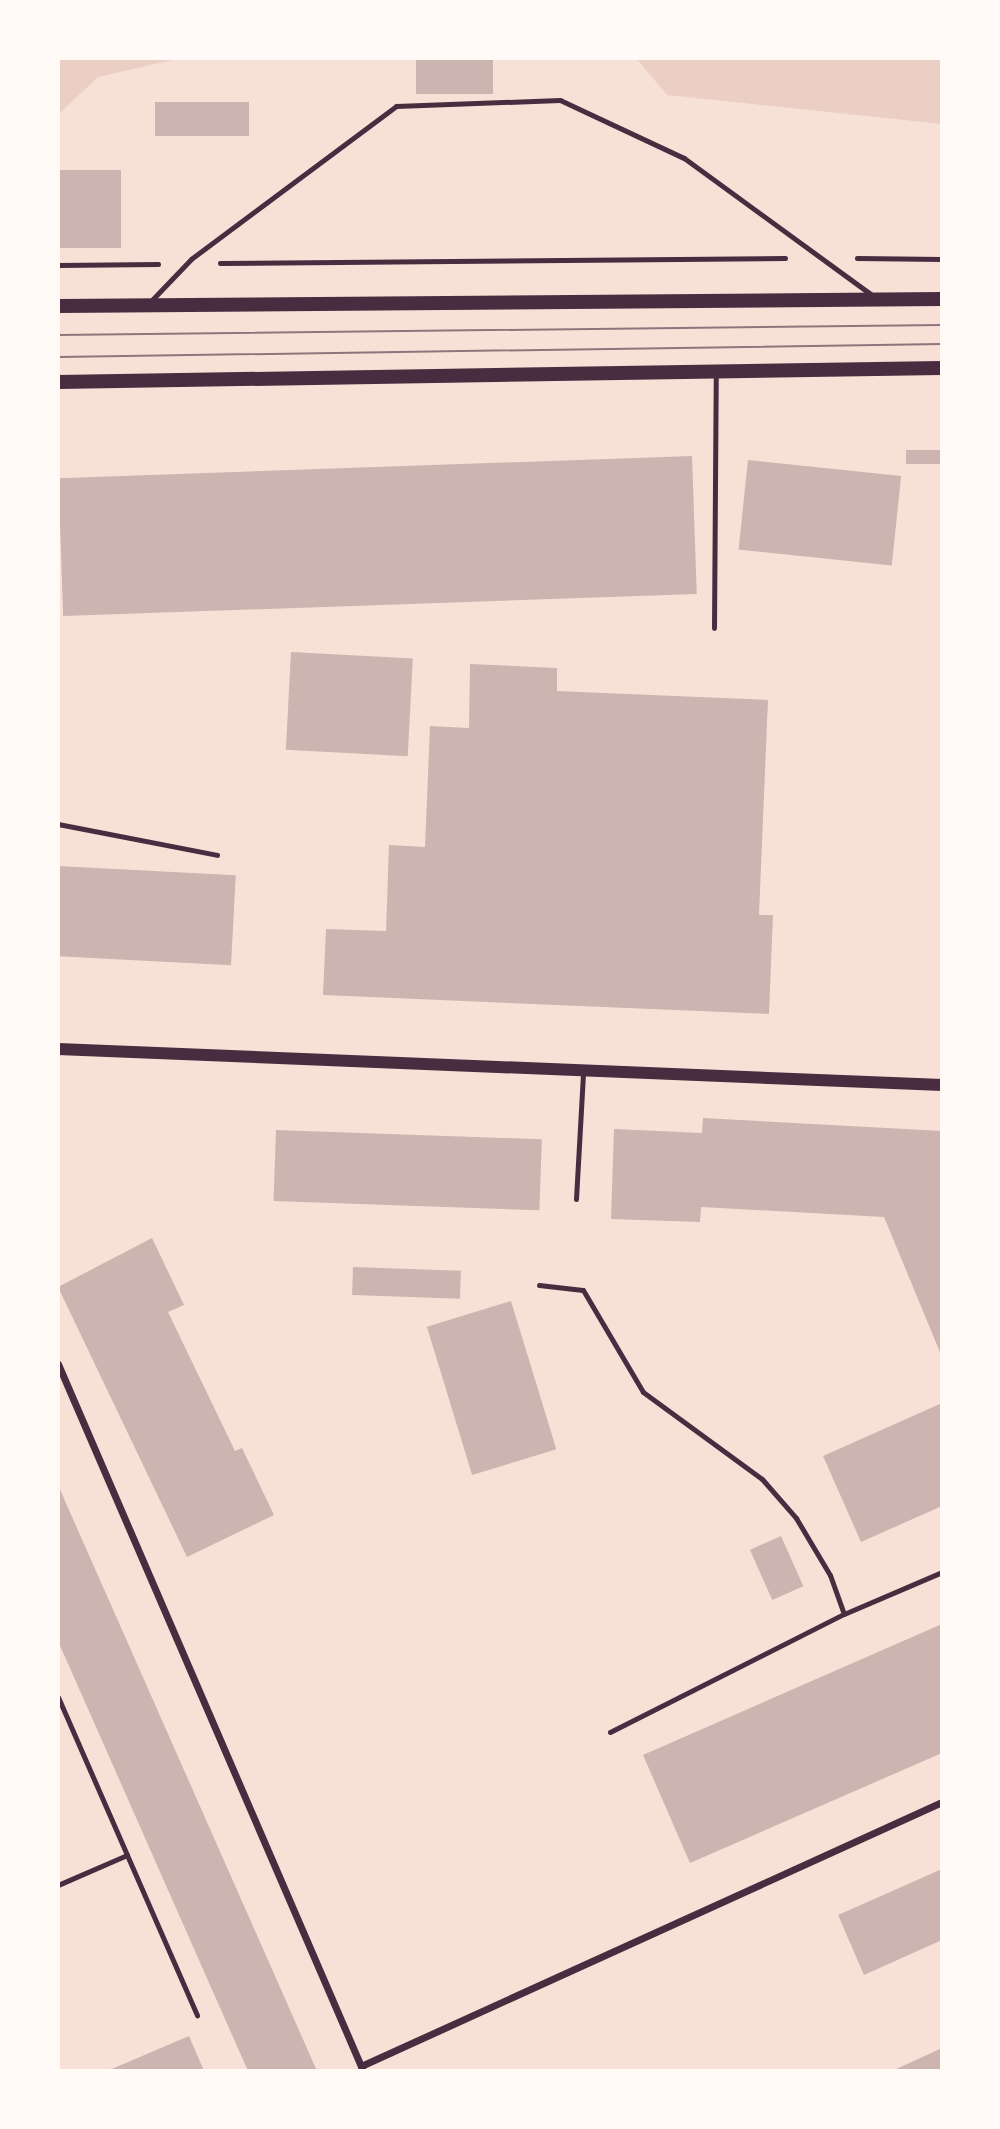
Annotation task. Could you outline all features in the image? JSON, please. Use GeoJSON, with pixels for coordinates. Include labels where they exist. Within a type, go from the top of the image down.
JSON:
{"type":"FeatureCollection","features":[{"type":"Feature","properties":{"kind":"main road"},"geometry":{"type":"LineString","coordinates":[[58,306],[942,299]]}},
{"type":"Feature","properties":{"kind":"main road"},"geometry":{"type":"LineString","coordinates":[[58,382],[942,368]]}},
{"type":"Feature","properties":{"kind":"street"},"geometry":{"type":"LineString","coordinates":[[58,1049],[942,1085]]}},
{"type":"Feature","properties":{"kind":"street"},"geometry":{"type":"LineString","coordinates":[[58,1364],[362,2069],[942,1802]]}},
{"type":"Feature","properties":{"kind":"lane"},"geometry":{"type":"LineString","coordinates":[[146,305],[186,264],[396,106],[560,100],[684,158],[878,300]]}},
{"type":"Feature","properties":{"kind":"lane"},"geometry":{"type":"LineString","coordinates":[[714,628],[716,372]]}},
{"type":"Feature","properties":{"kind":"lane"},"geometry":{"type":"LineString","coordinates":[[58,824],[217,855]]}},
{"type":"Feature","properties":{"kind":"lane"},"geometry":{"type":"LineString","coordinates":[[576,1199],[583,1070]]}},
{"type":"Feature","properties":{"kind":"lane"},"geometry":{"type":"LineString","coordinates":[[539,1285],[583,1290],[643,1392],[762,1479],[796,1518],[830,1575],[844,1614]]}},
{"type":"Feature","properties":{"kind":"lane"},"geometry":{"type":"LineString","coordinates":[[610,1732],[844,1614],[942,1572]]}},
{"type":"Feature","properties":{"kind":"lane"},"geometry":{"type":"LineString","coordinates":[[58,1698],[197,2015]]}},
{"type":"Feature","properties":{"kind":"lane"},"geometry":{"type":"LineString","coordinates":[[58,1885],[127,1855]]}},
{"type":"Feature","properties":{"kind":"path"},"geometry":{"type":"LineString","coordinates":[[58,265],[816,257],[942,259]]}},
{"type":"Feature","properties":{"kind":"shaded area"},"geometry":{"type":"Polygon","coordinates":[[[58,58],[182,58],[98,77],[58,115],[58,58]]]}},
{"type":"Feature","properties":{"kind":"shaded area"},"geometry":{"type":"Polygon","coordinates":[[[636,58],[942,58],[942,124],[667,95],[636,58]]]}},
{"type":"Feature","properties":{"kind":"building"},"geometry":{"type":"Polygon","coordinates":[[[416,58],[493,58],[493,94],[416,94],[416,58]]]}},
{"type":"Feature","properties":{"kind":"building"},"geometry":{"type":"Polygon","coordinates":[[[155,102],[249,102],[249,136],[155,136],[155,102]]]}},
{"type":"Feature","properties":{"kind":"building"},"geometry":{"type":"Polygon","coordinates":[[[58,170],[121,170],[121,248],[58,248],[58,170]]]}},
{"type":"Feature","properties":{"kind":"building"},"geometry":{"type":"Polygon","coordinates":[[[906,450],[942,450],[942,464],[906,464],[906,450]]]}},
{"type":"Feature","properties":{"kind":"building"},"geometry":{"type":"Polygon","coordinates":[[[692,456],[697,594],[63,616],[58,478],[692,456]]]}},
{"type":"Feature","properties":{"kind":"building"},"geometry":{"type":"Polygon","coordinates":[[[748,460],[901,476],[892,566],[739,550],[748,460]]]}},
{"type":"Feature","properties":{"kind":"building"},"geometry":{"type":"Polygon","coordinates":[[[291,652],[413,658],[408,756],[286,750],[291,652]]]}},
{"type":"Feature","properties":{"kind":"building"},"geometry":{"type":"Polygon","coordinates":[[[470,664],[557,668],[557,691],[768,700],[759,915],[773,915],[769,1014],[323,995],[326,929],[386,931],[389,845],[425,847],[430,726],[469,728],[470,664]]]}},
{"type":"Feature","properties":{"kind":"building"},"geometry":{"type":"Polygon","coordinates":[[[58,866],[236,875],[231,965],[58,956],[58,866]]]}},
{"type":"Feature","properties":{"kind":"building"},"geometry":{"type":"Polygon","coordinates":[[[703,1118],[942,1131],[942,1357],[884,1217],[701,1207],[700,1222],[611,1219],[614,1129],[702,1133],[703,1118]]]}},
{"type":"Feature","properties":{"kind":"building"},"geometry":{"type":"Polygon","coordinates":[[[276,1130],[542,1139],[539,1210],[274,1201],[276,1130]]]}},
{"type":"Feature","properties":{"kind":"building"},"geometry":{"type":"Polygon","coordinates":[[[152,1238],[184,1305],[168,1312],[235,1451],[242,1448],[274,1515],[187,1557],[58,1287],[152,1238]]]}},
{"type":"Feature","properties":{"kind":"building"},"geometry":{"type":"Polygon","coordinates":[[[353,1267],[461,1271],[460,1299],[352,1295],[353,1267]]]}},
{"type":"Feature","properties":{"kind":"building"},"geometry":{"type":"Polygon","coordinates":[[[511,1301],[556,1449],[472,1475],[427,1327],[511,1301]]]}},
{"type":"Feature","properties":{"kind":"building"},"geometry":{"type":"Polygon","coordinates":[[[942,1403],[942,1506],[861,1542],[823,1456],[942,1403]]]}},
{"type":"Feature","properties":{"kind":"building"},"geometry":{"type":"Polygon","coordinates":[[[58,1485],[317,2071],[248,2071],[58,1641],[58,1485]]]}},
{"type":"Feature","properties":{"kind":"building"},"geometry":{"type":"Polygon","coordinates":[[[781,1536],[803,1586],[772,1600],[750,1550],[781,1536]]]}},
{"type":"Feature","properties":{"kind":"building"},"geometry":{"type":"Polygon","coordinates":[[[942,1624],[942,1753],[690,1863],[643,1755],[942,1624]]]}},
{"type":"Feature","properties":{"kind":"building"},"geometry":{"type":"Polygon","coordinates":[[[942,1869],[942,1940],[864,1975],[838,1915],[942,1869]]]}},
{"type":"Feature","properties":{"kind":"building"},"geometry":{"type":"Polygon","coordinates":[[[189,2036],[204,2071],[107,2071],[189,2036]]]}},
{"type":"Feature","properties":{"kind":"building"},"geometry":{"type":"Polygon","coordinates":[[[942,2048],[942,2071],[892,2071],[942,2048]]]}},
{"type":"Feature","properties":{"kind":"tram line"},"geometry":{"type":"LineString","coordinates":[[58,335],[942,325]]}},
{"type":"Feature","properties":{"kind":"tram line"},"geometry":{"type":"LineString","coordinates":[[58,357],[942,344]]}}]}
